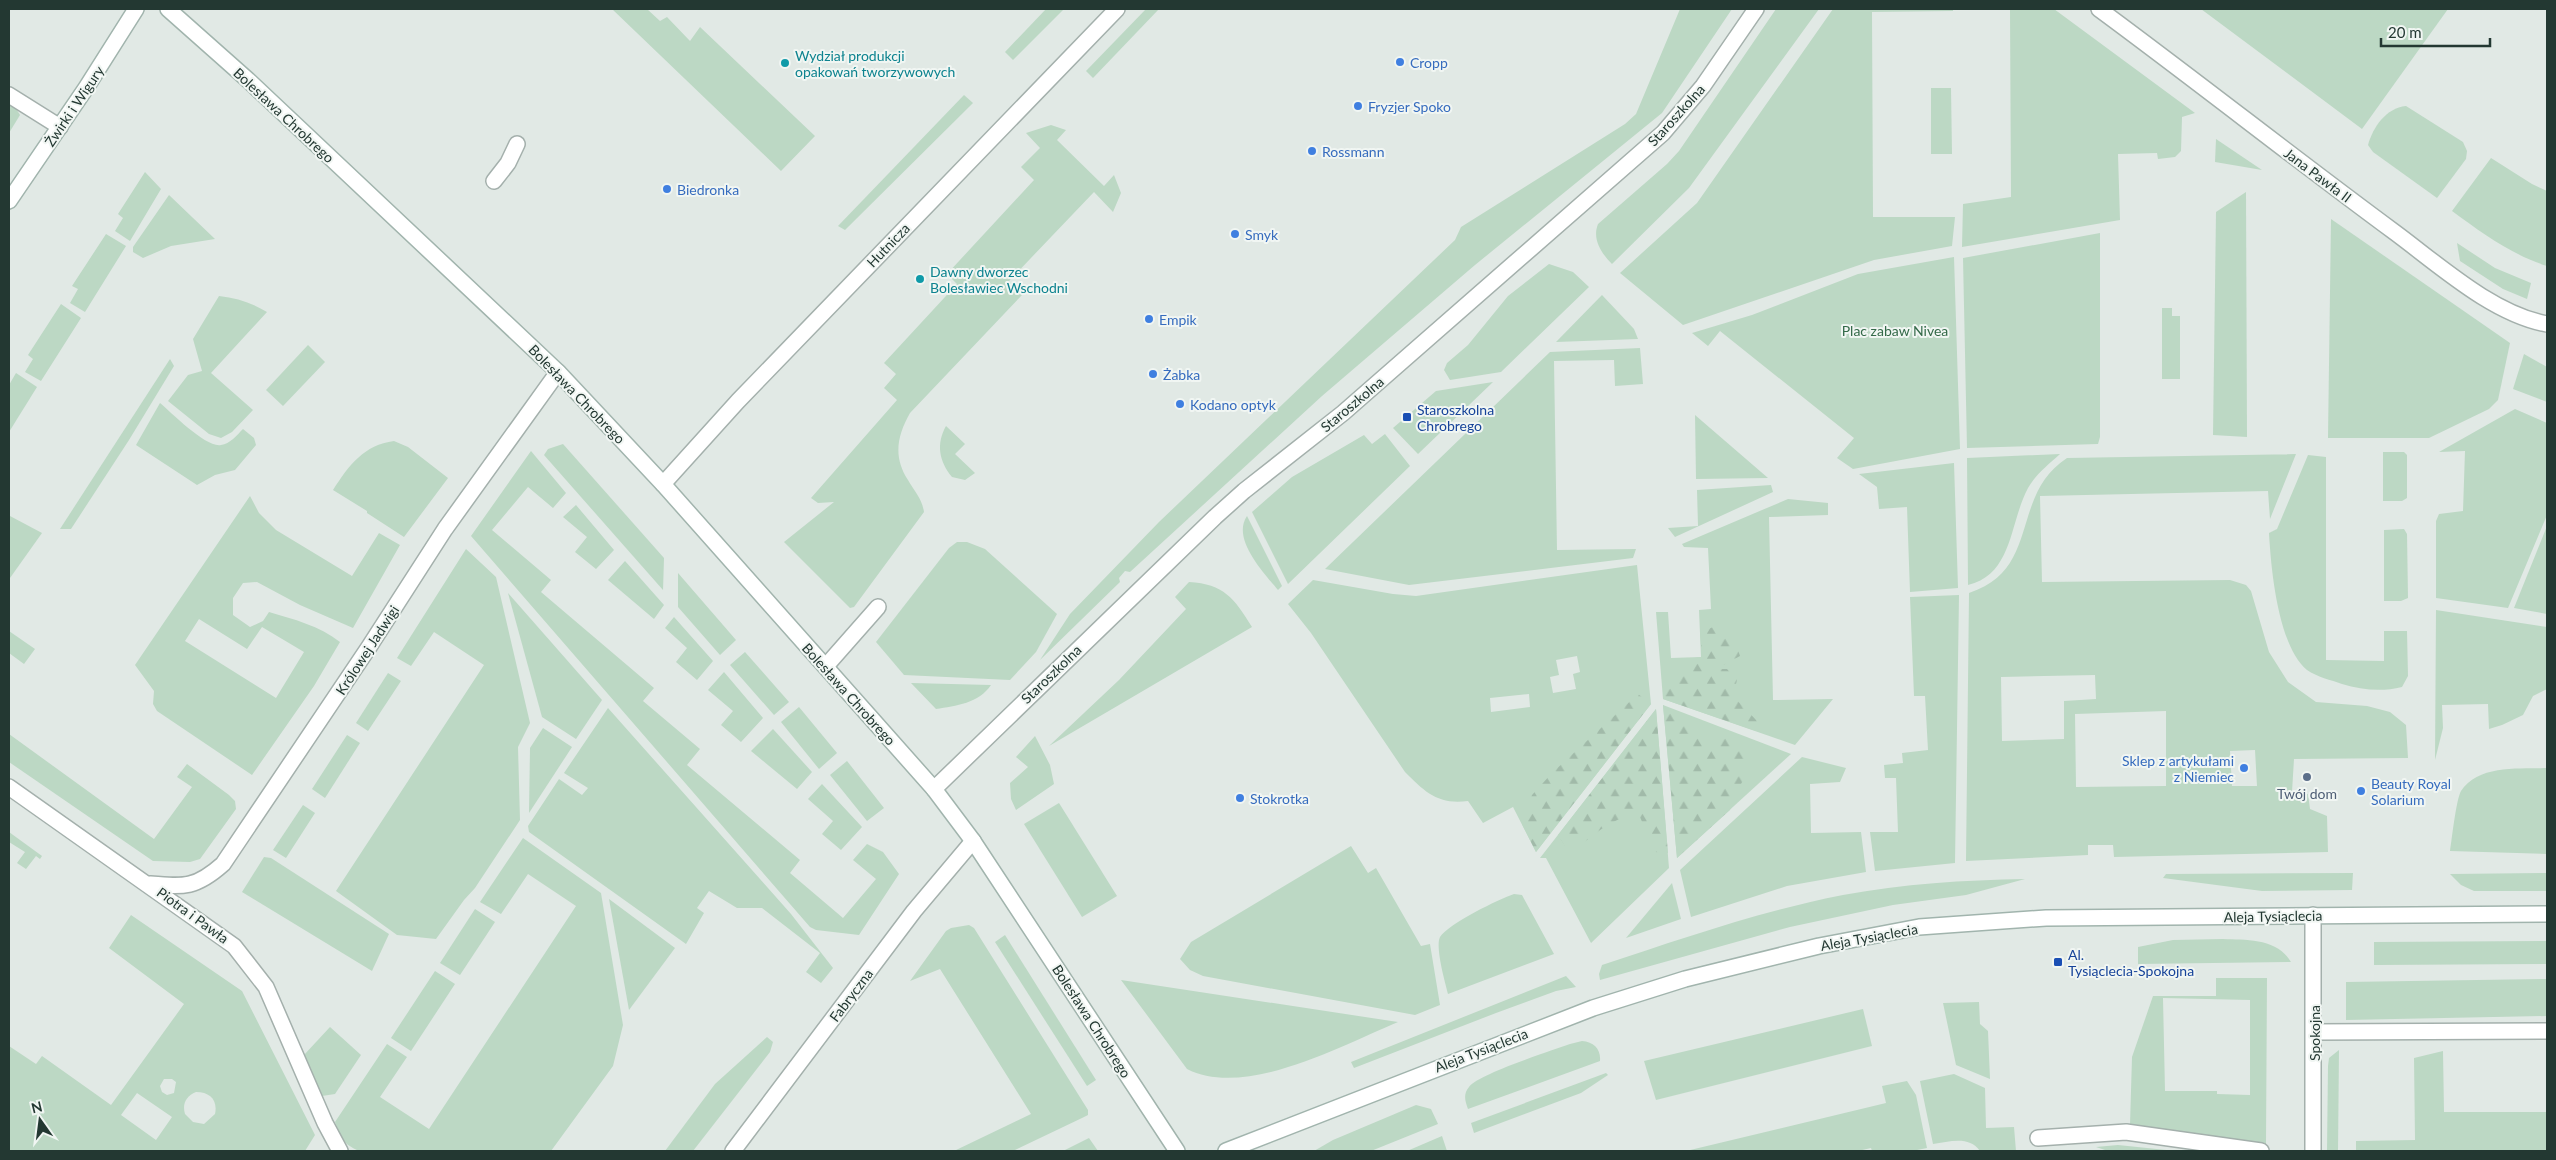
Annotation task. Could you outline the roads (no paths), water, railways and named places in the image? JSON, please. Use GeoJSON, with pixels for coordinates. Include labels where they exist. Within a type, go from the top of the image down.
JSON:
{"type":"FeatureCollection","features":[{"type":"Feature","properties":{"kind":"street","name":"Żwirki i Wigury"},"geometry":{"type":"LineString","coordinates":[[9,201],[60,127],[136,9]]}},
{"type":"Feature","properties":{"kind":"street","name":"Bolesława Chrobrego"},"geometry":{"type":"LineString","coordinates":[[168,9],[248,80],[558,372],[663,484],[826,666],[934,789],[973,841],[1177,1151]]}},
{"type":"Feature","properties":{"kind":"street","name":"Hutnicza"},"geometry":{"type":"LineString","coordinates":[[663,484],[738,401],[1117,9]]}},
{"type":"Feature","properties":{"kind":"street","name":"Staroszkolna"},"geometry":{"type":"LineString","coordinates":[[934,789],[1215,516],[1343,413],[1663,134],[1703,86],[1756,9]]}},
{"type":"Feature","properties":{"kind":"street","name":"Jana Pawła II"},"geometry":{"type":"LineString","coordinates":[[2099,9],[2352,201],[2485,298],[2530,321],[2547,324]]}},
{"type":"Feature","properties":{"kind":"street"},"geometry":{"type":"LineString","coordinates":[[9,95],[60,127]]}},
{"type":"Feature","properties":{"kind":"street"},"geometry":{"type":"LineString","coordinates":[[494,181],[508,163],[517,144]]}},
{"type":"Feature","properties":{"kind":"street","name":"Królowej Jadwigi"},"geometry":{"type":"LineString","coordinates":[[150,884],[193,884],[206,879],[223,864],[369,648],[444,529],[558,372]]}},
{"type":"Feature","properties":{"kind":"street"},"geometry":{"type":"LineString","coordinates":[[826,666],[878,607]]}},
{"type":"Feature","properties":{"kind":"street","name":"Piotra i Pawła"},"geometry":{"type":"LineString","coordinates":[[9,788],[150,884],[234,946],[266,987],[325,1123],[340,1151]]}},
{"type":"Feature","properties":{"kind":"street","name":"Fabryczna"},"geometry":{"type":"LineString","coordinates":[[733,1151],[914,911],[973,841]]}},
{"type":"Feature","properties":{"kind":"street","name":"Aleja Tysiąclecia"},"geometry":{"type":"LineString","coordinates":[[1226,1151],[1593,1008],[1685,980],[1819,946],[1919,927],[2046,918],[2547,914]]}},
{"type":"Feature","properties":{"kind":"street","name":"Spokojna"},"geometry":{"type":"LineString","coordinates":[[2313,915],[2313,1151]]}},
{"type":"Feature","properties":{"kind":"street"},"geometry":{"type":"LineString","coordinates":[[2314,1032],[2547,1031]]}},
{"type":"Feature","properties":{"kind":"street"},"geometry":{"type":"LineString","coordinates":[[2038,1138],[2126,1132],[2261,1151]]}},
{"type":"Feature","properties":{"kind":"place","name":"Cropp"},"geometry":{"type":"Point","coordinates":[1400,62]}},
{"type":"Feature","properties":{"kind":"place","name":"Wydział produkcji opakowań tworzywowych"},"geometry":{"type":"Point","coordinates":[785,63]}},
{"type":"Feature","properties":{"kind":"place","name":"Fryzjer Spoko"},"geometry":{"type":"Point","coordinates":[1358,106]}},
{"type":"Feature","properties":{"kind":"place","name":"Rossmann"},"geometry":{"type":"Point","coordinates":[1312,151]}},
{"type":"Feature","properties":{"kind":"place","name":"Biedronka"},"geometry":{"type":"Point","coordinates":[667,189]}},
{"type":"Feature","properties":{"kind":"place","name":"Smyk"},"geometry":{"type":"Point","coordinates":[1235,234]}},
{"type":"Feature","properties":{"kind":"place","name":"Dawny dworzec Bolesławiec Wschodni"},"geometry":{"type":"Point","coordinates":[920,279]}},
{"type":"Feature","properties":{"kind":"place","name":"Empik"},"geometry":{"type":"Point","coordinates":[1149,319]}},
{"type":"Feature","properties":{"kind":"place","name":"Żabka"},"geometry":{"type":"Point","coordinates":[1153,374]}},
{"type":"Feature","properties":{"kind":"place","name":"Kodano optyk"},"geometry":{"type":"Point","coordinates":[1180,404]}},
{"type":"Feature","properties":{"kind":"place","name":"Staroszkolna Chrobrego"},"geometry":{"type":"Point","coordinates":[1407,417]}},
{"type":"Feature","properties":{"kind":"place","name":"Sklep z artykułami z Niemiec"},"geometry":{"type":"Point","coordinates":[2244,768]}},
{"type":"Feature","properties":{"kind":"place","name":"Twój dom"},"geometry":{"type":"Point","coordinates":[2307,777]}},
{"type":"Feature","properties":{"kind":"place","name":"Beauty Royal Solarium"},"geometry":{"type":"Point","coordinates":[2361,791]}},
{"type":"Feature","properties":{"kind":"place","name":"Stokrotka"},"geometry":{"type":"Point","coordinates":[1240,798]}},
{"type":"Feature","properties":{"kind":"place","name":"Al. Tysiąclecia-Spokojna"},"geometry":{"type":"Point","coordinates":[2058,962]}},
{"type":"Feature","properties":{"kind":"park label","name":"Plac zabaw Nivea"},"geometry":{"type":"Point","coordinates":[1895,330]}}]}
